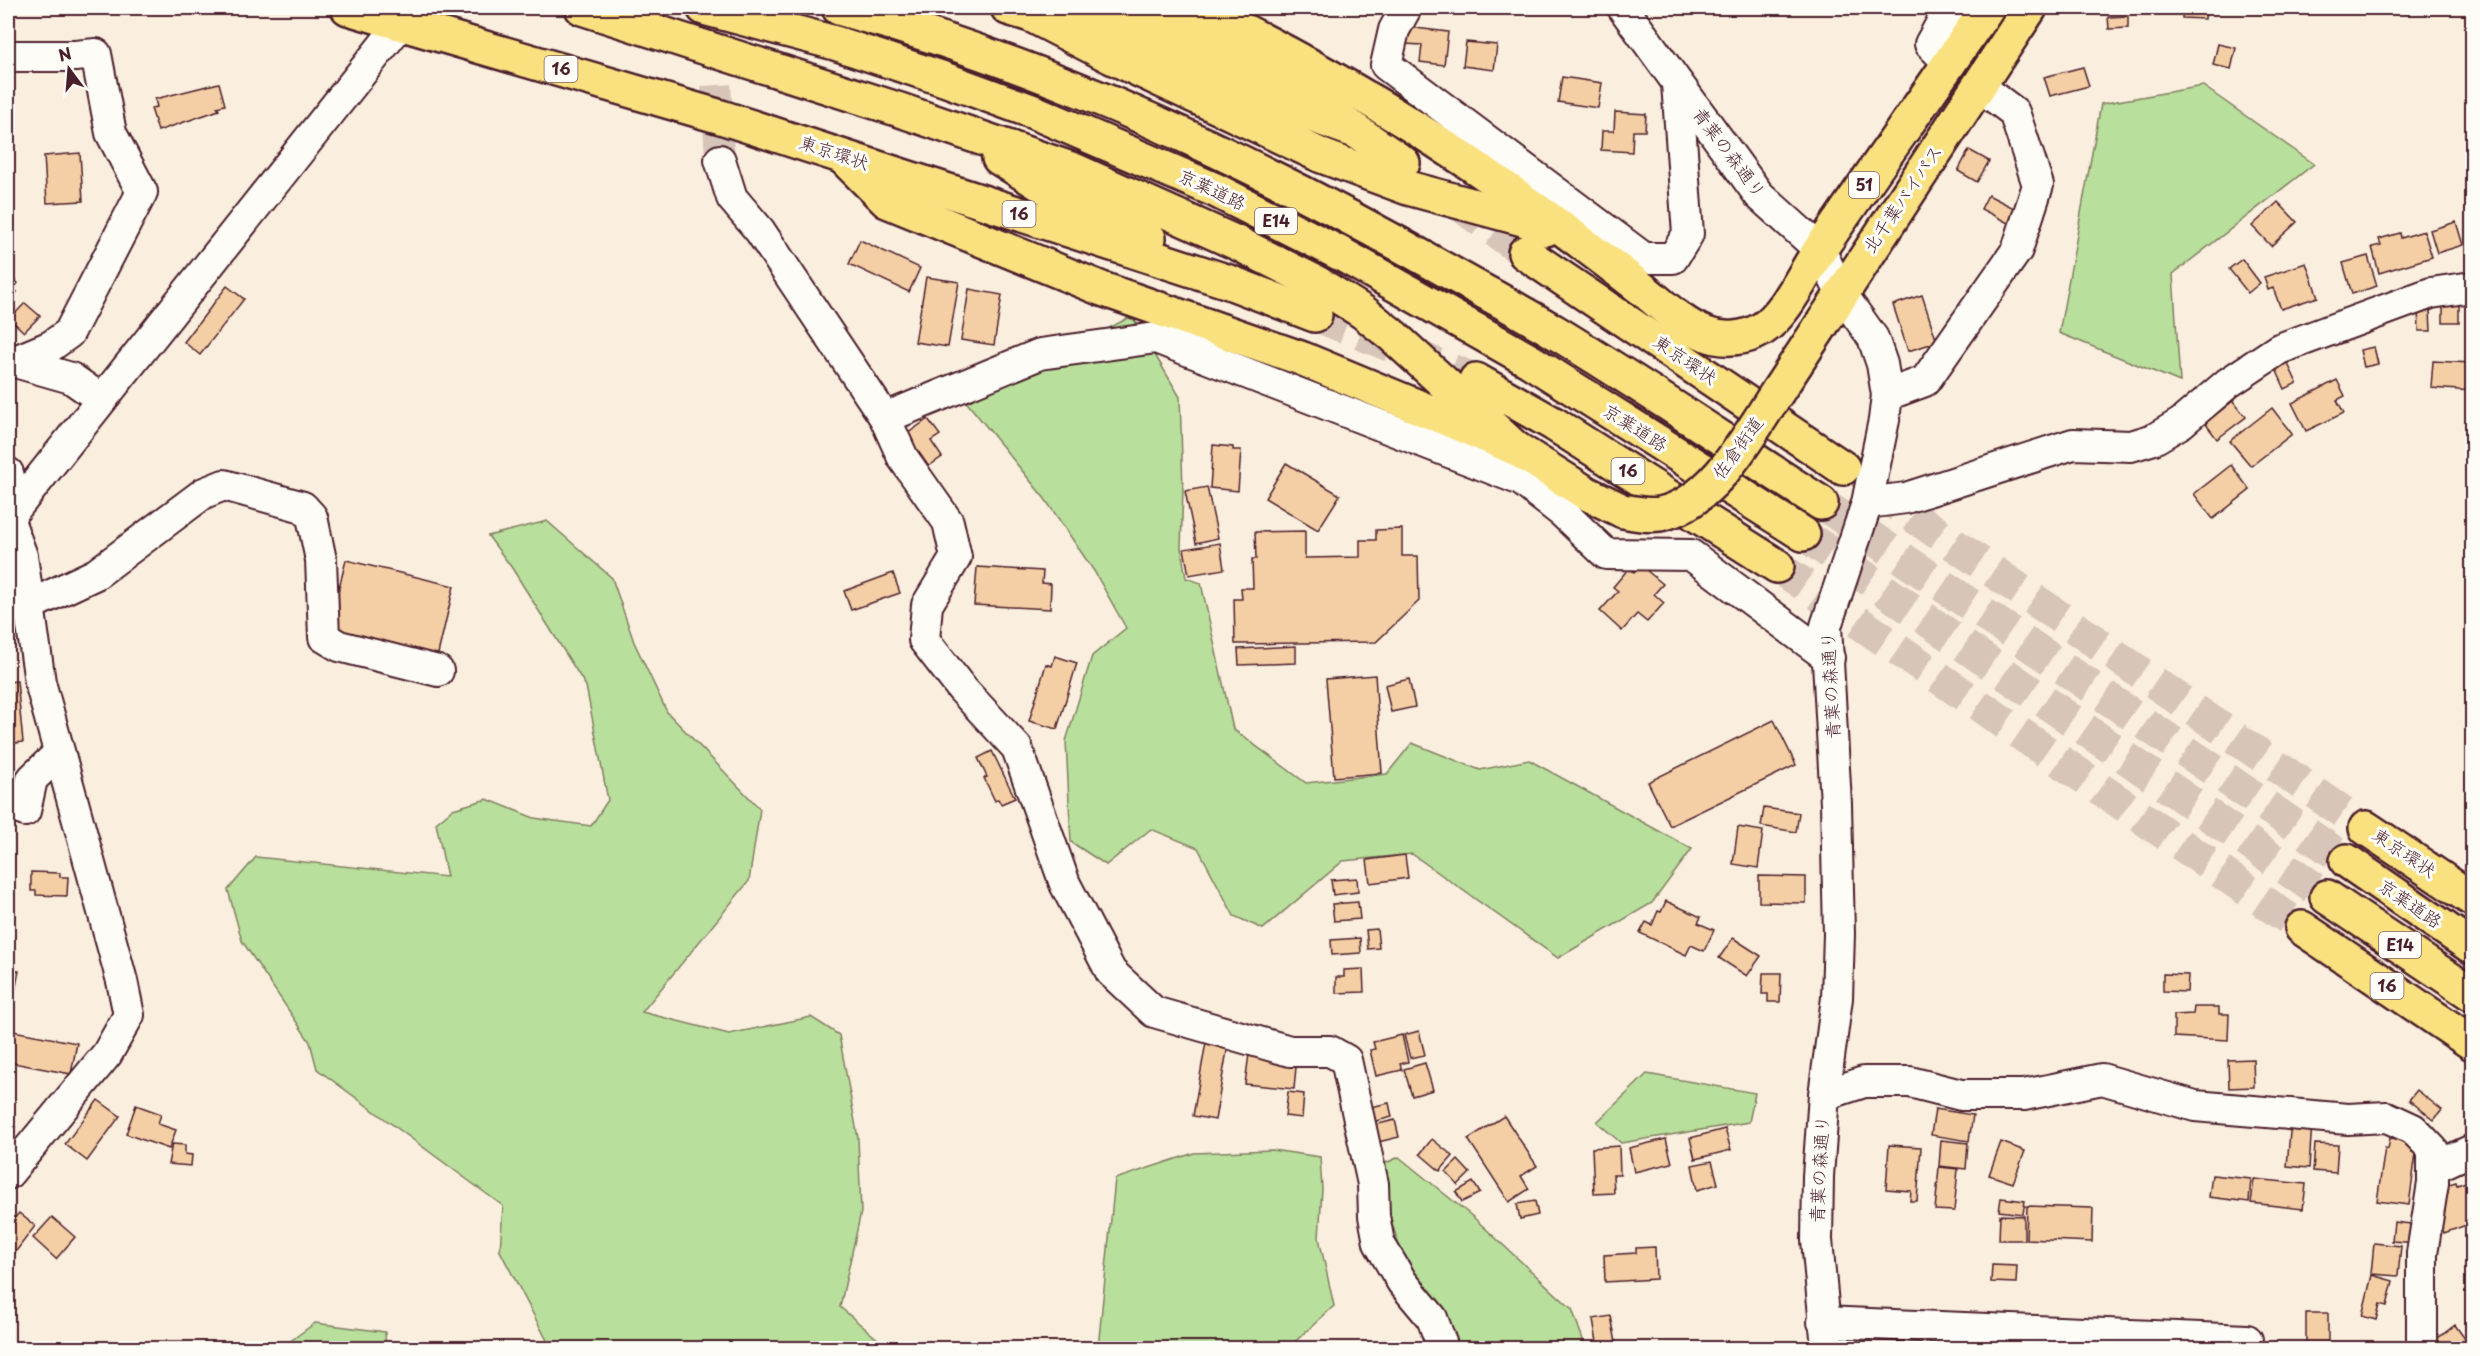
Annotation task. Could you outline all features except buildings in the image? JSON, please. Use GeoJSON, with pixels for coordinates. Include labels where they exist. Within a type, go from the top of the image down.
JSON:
{"type":"FeatureCollection","features":[{"type":"Feature","properties":{"kind":"highway","name":"東京環状"},"geometry":{"type":"LineString","coordinates":[[348,8],[407,14],[1229,282],[1315,315]]}},
{"type":"Feature","properties":{"kind":"highway"},"geometry":{"type":"LineString","coordinates":[[582,8],[1074,170],[1239,244],[1317,283],[1363,312],[1393,336],[1515,448]]}},
{"type":"Feature","properties":{"kind":"highway","name":"京葉道路"},"geometry":{"type":"LineString","coordinates":[[704,8],[835,43],[944,79],[1034,112],[1215,190],[1343,255],[1530,361],[1803,534]]}},
{"type":"Feature","properties":{"kind":"highway","name":"京葉道路"},"geometry":{"type":"LineString","coordinates":[[839,8],[981,52],[1078,88],[1263,172],[1392,239],[1554,331],[1821,503]]}},
{"type":"Feature","properties":{"kind":"highway"},"geometry":{"type":"LineString","coordinates":[[1136,8],[1274,75],[1404,163]]}},
{"type":"Feature","properties":{"kind":"highway"},"geometry":{"type":"LineString","coordinates":[[1198,8],[1265,40],[1364,95],[1489,176],[1578,239]]}},
{"type":"Feature","properties":{"kind":"highway","name":"51"},"geometry":{"type":"LineString","coordinates":[[1578,239],[1687,323],[1706,334],[1725,339],[1761,330],[1776,317],[1987,8]]}},
{"type":"Feature","properties":{"kind":"highway","name":"北千葉バイパス"},"geometry":{"type":"LineString","coordinates":[[1778,391],[2030,8]]}},
{"type":"Feature","properties":{"kind":"highway"},"geometry":{"type":"LineString","coordinates":[[1020,11],[1120,31],[1292,108],[1354,131]]}},
{"type":"Feature","properties":{"kind":"highway"},"geometry":{"type":"LineString","coordinates":[[1020,11],[1322,156],[1408,188],[1523,219],[1552,232],[1578,239]]}},
{"type":"Feature","properties":{"kind":"highway"},"geometry":{"type":"LineString","coordinates":[[953,129],[1053,192],[1209,267],[1229,282]]}},
{"type":"Feature","properties":{"kind":"highway"},"geometry":{"type":"LineString","coordinates":[[841,155],[887,201],[1102,289],[1303,359],[1515,448]]}},
{"type":"Feature","properties":{"kind":"highway","name":"東京環状"},"geometry":{"type":"LineString","coordinates":[[1525,253],[1843,468]]}},
{"type":"Feature","properties":{"kind":"highway","name":"16"},"geometry":{"type":"LineString","coordinates":[[1476,380],[1554,424],[1777,566]]}},
{"type":"Feature","properties":{"kind":"highway","name":"佐倉街道"},"geometry":{"type":"LineString","coordinates":[[1515,448],[1586,493],[1623,511],[1659,514],[1673,510],[1709,487],[1732,460],[1778,391]]}},
{"type":"Feature","properties":{"kind":"highway","name":"東京環状"},"geometry":{"type":"LineString","coordinates":[[2366,828],[2472,899]]}},
{"type":"Feature","properties":{"kind":"highway","name":"京葉道路"},"geometry":{"type":"LineString","coordinates":[[2347,861],[2472,947]]}},
{"type":"Feature","properties":{"kind":"highway","name":"E14"},"geometry":{"type":"LineString","coordinates":[[2327,897],[2472,994]]}},
{"type":"Feature","properties":{"kind":"highway","name":"16"},"geometry":{"type":"LineString","coordinates":[[2301,928],[2472,1043]]}},
{"type":"Feature","properties":{"kind":"street"},"geometry":{"type":"LineString","coordinates":[[1406,8],[1394,30],[1386,65],[1644,258],[1673,258],[1688,234],[1677,83]]}},
{"type":"Feature","properties":{"kind":"street","name":"青葉の森通り"},"geometry":{"type":"LineString","coordinates":[[1623,8],[1759,195],[1820,250],[1841,293],[1873,338],[1882,364],[1887,395],[1867,503],[1826,626],[1839,934],[1837,998],[1824,1095],[1818,1176],[1817,1240],[1825,1335]]}},
{"type":"Feature","properties":{"kind":"street"},"geometry":{"type":"LineString","coordinates":[[1950,8],[1930,44],[1950,64]]}},
{"type":"Feature","properties":{"kind":"street"},"geometry":{"type":"LineString","coordinates":[[10,514],[407,14]]}},
{"type":"Feature","properties":{"kind":"street"},"geometry":{"type":"LineString","coordinates":[[8,56],[96,54],[111,133],[142,192],[69,333],[51,346],[11,360]]}},
{"type":"Feature","properties":{"kind":"street"},"geometry":{"type":"LineString","coordinates":[[1887,395],[1925,381],[2017,250],[2038,185],[2014,112],[1979,86]]}},
{"type":"Feature","properties":{"kind":"street"},"geometry":{"type":"LineString","coordinates":[[720,160],[732,198],[760,231],[885,418],[903,459],[948,522],[956,557],[927,605],[924,640],[962,689],[1017,748],[1065,884],[1111,972],[1154,1012],[1290,1051],[1330,1051],[1346,1060],[1373,1184],[1374,1216],[1379,1243],[1402,1282],[1432,1318],[1443,1348]]}},
{"type":"Feature","properties":{"kind":"street"},"geometry":{"type":"LineString","coordinates":[[1867,503],[1906,498],[2073,444],[2131,446],[2154,439],[2181,423],[2228,382],[2279,349],[2431,293],[2472,287]]}},
{"type":"Feature","properties":{"kind":"street"},"geometry":{"type":"LineString","coordinates":[[885,418],[1040,354],[1156,338],[1521,480],[1563,513],[1606,554],[1691,555],[1829,658]]}},
{"type":"Feature","properties":{"kind":"street"},"geometry":{"type":"LineString","coordinates":[[11,360],[71,378],[101,399]]}},
{"type":"Feature","properties":{"kind":"street"},"geometry":{"type":"LineString","coordinates":[[8,473],[10,514],[22,556],[40,682],[122,981],[129,1015],[107,1054],[8,1174]]}},
{"type":"Feature","properties":{"kind":"street"},"geometry":{"type":"LineString","coordinates":[[30,605],[96,574],[204,493],[224,484],[303,507],[312,517],[321,560],[324,637],[339,646],[438,671]]}},
{"type":"Feature","properties":{"kind":"street"},"geometry":{"type":"LineString","coordinates":[[16,812],[32,779],[59,753]]}},
{"type":"Feature","properties":{"kind":"street"},"geometry":{"type":"LineString","coordinates":[[16,812],[74,805]]}},
{"type":"Feature","properties":{"kind":"street"},"geometry":{"type":"LineString","coordinates":[[1824,1095],[1875,1082],[1910,1082],[1961,1095],[2024,1095],[2102,1079],[2194,1106],[2348,1119],[2386,1117],[2414,1129],[2433,1150],[2433,1183],[2422,1253],[2422,1348]]}},
{"type":"Feature","properties":{"kind":"street"},"geometry":{"type":"LineString","coordinates":[[2433,1168],[2472,1150]]}},
{"type":"Feature","properties":{"kind":"street"},"geometry":{"type":"LineString","coordinates":[[1825,1335],[2247,1340],[2247,1348]]}},
{"type":"Feature","properties":{"kind":"green space"},"geometry":{"type":"Polygon","coordinates":[[[2203,86],[2314,164],[2173,274],[2180,382],[2059,333],[2101,104],[2203,86]]]}},
{"type":"Feature","properties":{"kind":"green space"},"geometry":{"type":"Polygon","coordinates":[[[1132,316],[1180,397],[1183,490],[1181,548],[1186,578],[1201,583],[1233,729],[1306,783],[1387,774],[1412,743],[1480,770],[1529,760],[1692,849],[1652,903],[1558,958],[1412,854],[1343,861],[1263,929],[1234,916],[1198,848],[1151,829],[1106,865],[1071,842],[1066,741],[1092,656],[1126,628],[1094,571],[1045,499],[964,399],[1029,370],[1132,316]]]}},
{"type":"Feature","properties":{"kind":"green space"},"geometry":{"type":"Polygon","coordinates":[[[547,521],[612,578],[634,642],[667,712],[760,809],[749,881],[642,1012],[729,1034],[811,1017],[839,1035],[858,1138],[861,1212],[840,1307],[888,1348],[551,1348],[500,1251],[503,1206],[317,1069],[310,1042],[242,941],[228,890],[256,857],[447,877],[436,823],[453,809],[487,799],[534,818],[591,826],[608,800],[586,686],[512,568],[488,536],[547,521]]]}},
{"type":"Feature","properties":{"kind":"green space"},"geometry":{"type":"Polygon","coordinates":[[[1647,1074],[1755,1093],[1749,1122],[1621,1143],[1597,1122],[1647,1074]]]}},
{"type":"Feature","properties":{"kind":"green space"},"geometry":{"type":"Polygon","coordinates":[[[1272,1150],[1320,1157],[1322,1189],[1319,1238],[1334,1306],[1288,1348],[1098,1348],[1115,1179],[1194,1153],[1272,1150]]]}},
{"type":"Feature","properties":{"kind":"green space"},"geometry":{"type":"Polygon","coordinates":[[[1399,1157],[1473,1217],[1572,1309],[1586,1348],[1447,1348],[1400,1249],[1375,1168],[1399,1157]]]}},
{"type":"Feature","properties":{"kind":"green space"},"geometry":{"type":"Polygon","coordinates":[[[315,1323],[385,1332],[386,1348],[281,1348],[315,1323]]]}},
{"type":"Feature","properties":{"kind":"tunnel"},"geometry":{"type":"LineString","coordinates":[[720,160],[716,83],[747,8]]}},
{"type":"Feature","properties":{"kind":"tunnel"},"geometry":{"type":"LineString","coordinates":[[1456,202],[1525,253]]}},
{"type":"Feature","properties":{"kind":"tunnel"},"geometry":{"type":"LineString","coordinates":[[1315,315],[1476,380]]}},
{"type":"Feature","properties":{"kind":"tunnel"},"geometry":{"type":"LineString","coordinates":[[1872,488],[2366,828]]}},
{"type":"Feature","properties":{"kind":"tunnel"},"geometry":{"type":"LineString","coordinates":[[1821,503],[2347,861]]}},
{"type":"Feature","properties":{"kind":"tunnel"},"geometry":{"type":"LineString","coordinates":[[1803,534],[2327,897]]}},
{"type":"Feature","properties":{"kind":"tunnel"},"geometry":{"type":"LineString","coordinates":[[1777,566],[2302,928]]}}]}
